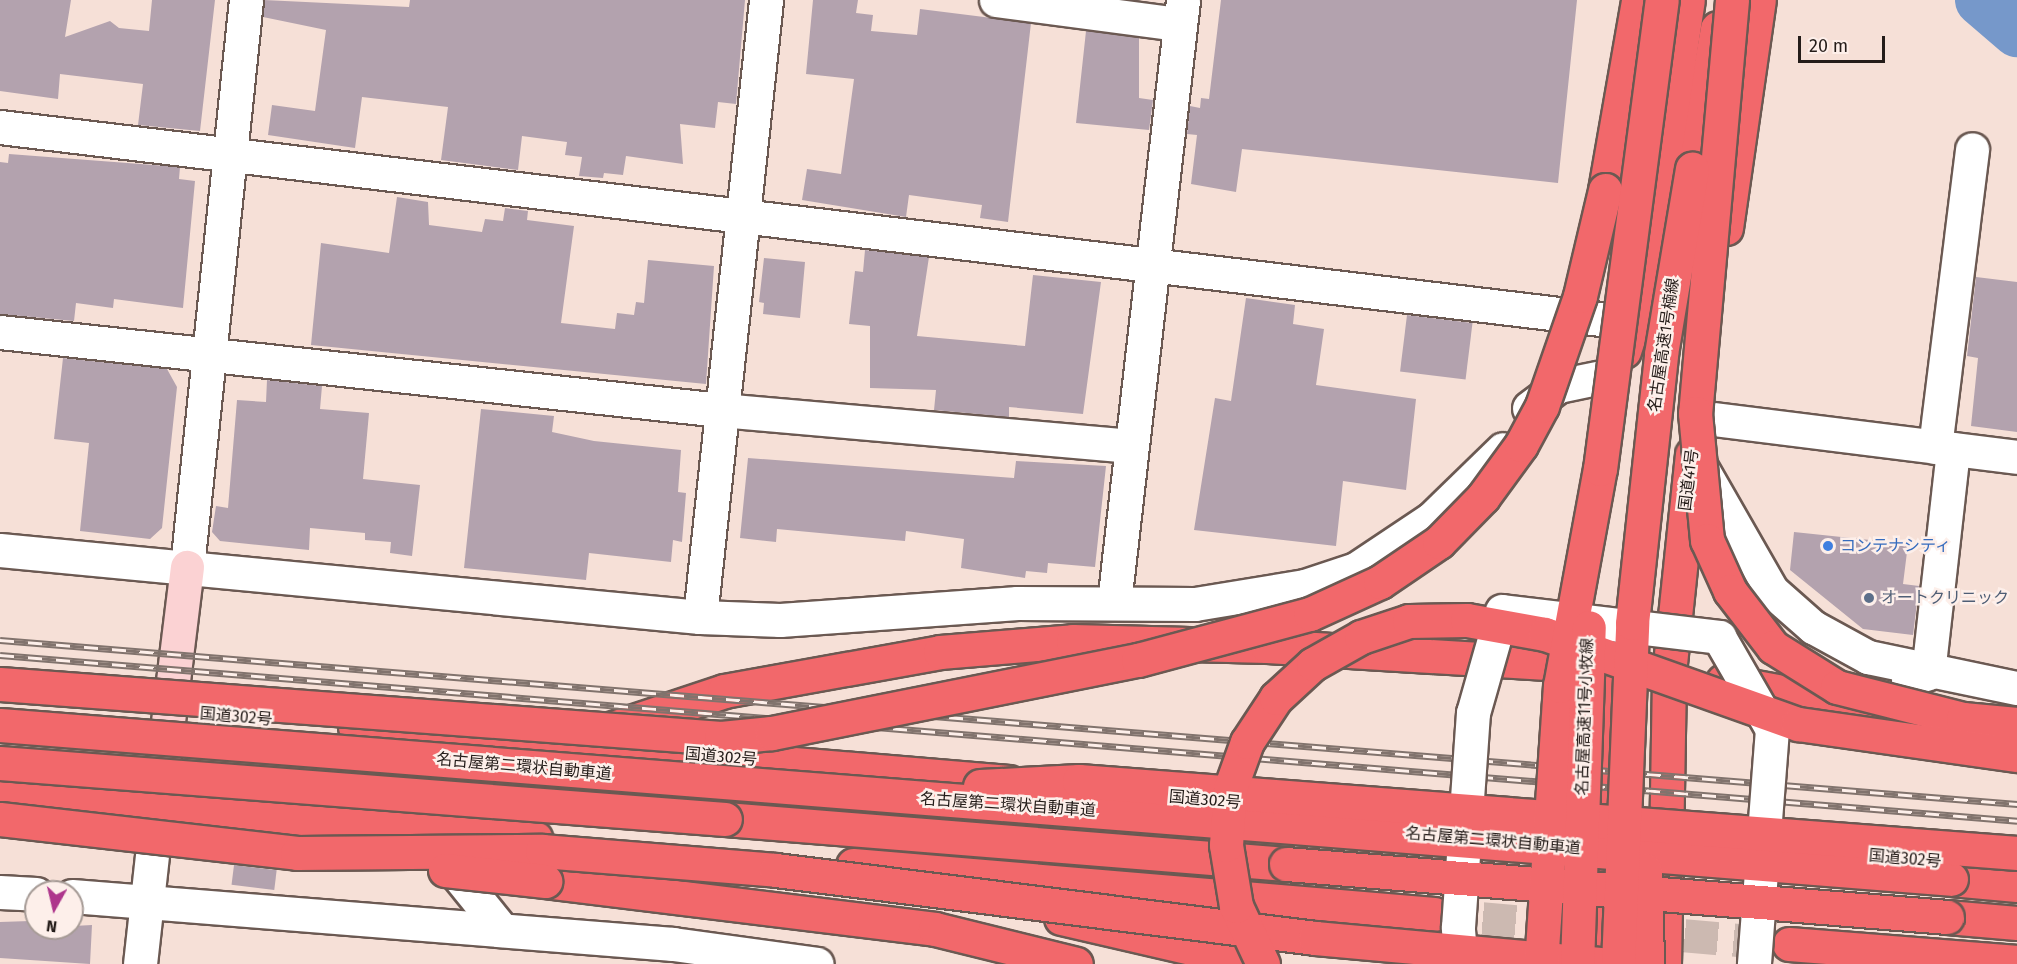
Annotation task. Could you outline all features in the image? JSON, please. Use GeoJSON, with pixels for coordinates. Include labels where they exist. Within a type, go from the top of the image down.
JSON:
{"type":"FeatureCollection","features":[{"type":"Feature","properties":{"kind":"highway"},"geometry":{"type":"LineString","coordinates":[[0,684],[721,738],[772,733],[1138,660],[1310,614],[1380,582],[1439,542],[1483,497],[1537,416],[1580,296],[1638,0]]}},
{"type":"Feature","properties":{"kind":"highway"},"geometry":{"type":"LineString","coordinates":[[1560,964],[1574,665],[1596,460],[1602,377],[1649,0]]}},
{"type":"Feature","properties":{"kind":"highway"},"geometry":{"type":"LineString","coordinates":[[1541,964],[1560,686],[1596,460],[1662,0]]}},
{"type":"Feature","properties":{"kind":"highway"},"geometry":{"type":"LineString","coordinates":[[1596,460],[1643,293],[1688,0]]}},
{"type":"Feature","properties":{"kind":"highway","name":"名古屋高速1号楠線"},"geometry":{"type":"LineString","coordinates":[[1631,681],[1661,354],[1722,0]]}},
{"type":"Feature","properties":{"kind":"highway"},"geometry":{"type":"LineString","coordinates":[[1732,0],[1695,413],[1707,540],[1730,591],[1773,647],[1837,687],[1963,719],[2017,724]]}},
{"type":"Feature","properties":{"kind":"highway","name":"国道41号"},"geometry":{"type":"LineString","coordinates":[[1664,964],[1669,673],[1692,453],[1760,0]]}},
{"type":"Feature","properties":{"kind":"highway","name":"名古屋高速11号小牧線"},"geometry":{"type":"LineString","coordinates":[[1577,964],[1585,698],[1596,460]]}},
{"type":"Feature","properties":{"kind":"highway"},"geometry":{"type":"LineString","coordinates":[[1262,964],[1236,906],[1226,845],[1230,789],[1247,742],[1276,698],[1313,664],[1361,637],[1409,621],[1467,620],[1545,634],[1798,724],[1961,751],[2017,757]]}},
{"type":"Feature","properties":{"kind":"highway"},"geometry":{"type":"LineString","coordinates":[[565,744],[724,691],[939,652],[1051,643],[1267,646],[1574,665],[1631,681]]}},
{"type":"Feature","properties":{"kind":"highway"},"geometry":{"type":"LineString","coordinates":[[1594,964],[1604,705],[1619,679],[1631,681],[1669,673],[1844,704],[2017,757]]}},
{"type":"Feature","properties":{"kind":"highway"},"geometry":{"type":"LineString","coordinates":[[1618,964],[1631,681]]}},
{"type":"Feature","properties":{"kind":"highway"},"geometry":{"type":"LineString","coordinates":[[1631,681],[1647,894],[1647,964]]}},
{"type":"Feature","properties":{"kind":"highway","name":"国道302号"},"geometry":{"type":"LineString","coordinates":[[0,698],[565,744],[1441,821]]}},
{"type":"Feature","properties":{"kind":"highway","name":"名古屋第二環状自動車道"},"geometry":{"type":"LineString","coordinates":[[0,725],[2017,885]]}},
{"type":"Feature","properties":{"kind":"highway"},"geometry":{"type":"LineString","coordinates":[[0,763],[2017,923]]}},
{"type":"Feature","properties":{"kind":"highway"},"geometry":{"type":"LineString","coordinates":[[834,792],[1079,781],[2017,853]]}},
{"type":"Feature","properties":{"kind":"highway"},"geometry":{"type":"LineString","coordinates":[[1,803],[157,810],[555,839],[1434,914]]}},
{"type":"Feature","properties":{"kind":"highway"},"geometry":{"type":"LineString","coordinates":[[1,803],[297,853],[935,929],[1076,964]]}},
{"type":"Feature","properties":{"kind":"highway"},"geometry":{"type":"LineString","coordinates":[[555,839],[1047,915],[1262,964]]}},
{"type":"Feature","properties":{"kind":"highway","name":"国道302号"},"geometry":{"type":"LineString","coordinates":[[1793,850],[2017,869]]}},
{"type":"Feature","properties":{"kind":"highway"},"geometry":{"type":"LineString","coordinates":[[297,853],[542,851],[776,870],[1304,937],[1600,964]]}},
{"type":"Feature","properties":{"kind":"highway"},"geometry":{"type":"LineString","coordinates":[[1789,944],[2017,962]]}},
{"type":"Feature","properties":{"kind":"street"},"geometry":{"type":"LineString","coordinates":[[140,964],[168,712],[187,567],[246,0]]}},
{"type":"Feature","properties":{"kind":"street"},"geometry":{"type":"LineString","coordinates":[[700,617],[739,216],[766,0]]}},
{"type":"Feature","properties":{"kind":"street"},"geometry":{"type":"LineString","coordinates":[[996,0],[1181,12],[1149,264],[1114,603]]}},
{"type":"Feature","properties":{"kind":"street"},"geometry":{"type":"LineString","coordinates":[[0,127],[1609,320]]}},
{"type":"Feature","properties":{"kind":"street"},"geometry":{"type":"LineString","coordinates":[[1928,673],[1944,448],[1972,149]]}},
{"type":"Feature","properties":{"kind":"street"},"geometry":{"type":"LineString","coordinates":[[0,332],[720,410],[1129,446]]}},
{"type":"Feature","properties":{"kind":"street"},"geometry":{"type":"LineString","coordinates":[[0,550],[700,617],[780,620],[1017,603],[1195,604],[1305,586],[1356,569],[1397,545],[1469,487],[1542,394],[1602,377]]}},
{"type":"Feature","properties":{"kind":"street"},"geometry":{"type":"LineString","coordinates":[[1697,417],[2017,457]]}},
{"type":"Feature","properties":{"kind":"street"},"geometry":{"type":"LineString","coordinates":[[1692,453],[1772,591],[1813,627],[1868,657],[1928,673],[2017,688]]}},
{"type":"Feature","properties":{"kind":"street"},"geometry":{"type":"LineString","coordinates":[[1461,964],[1458,927],[1473,713],[1502,611],[1719,637],[1772,729],[1754,964]]}},
{"type":"Feature","properties":{"kind":"street"},"geometry":{"type":"LineString","coordinates":[[1844,704],[1928,673]]}},
{"type":"Feature","properties":{"kind":"street"},"geometry":{"type":"LineString","coordinates":[[424,830],[484,915],[502,930]]}},
{"type":"Feature","properties":{"kind":"street"},"geometry":{"type":"LineString","coordinates":[[0,892],[24,893]]}},
{"type":"Feature","properties":{"kind":"street"},"geometry":{"type":"LineString","coordinates":[[84,897],[502,930],[672,954],[817,964]]}},
{"type":"Feature","properties":{"kind":"building"},"geometry":{"type":"Polygon","coordinates":[[[0,0],[71,0],[65,37],[110,21],[119,28],[149,31],[152,0],[215,0],[200,131],[138,125],[143,84],[60,74],[58,99],[0,91],[0,0]]]}},
{"type":"Feature","properties":{"kind":"building"},"geometry":{"type":"Polygon","coordinates":[[[264,0],[409,7],[410,0],[745,0],[736,104],[718,102],[715,128],[680,124],[683,164],[626,156],[623,175],[604,173],[603,178],[579,176],[582,157],[565,155],[567,142],[522,136],[518,170],[441,160],[448,107],[362,97],[355,148],[268,135],[272,105],[315,111],[326,30],[263,17],[264,0]]]}},
{"type":"Feature","properties":{"kind":"building"},"geometry":{"type":"Polygon","coordinates":[[[813,0],[858,0],[856,13],[873,15],[871,31],[917,35],[920,9],[1031,23],[1008,222],[980,218],[982,205],[909,195],[906,217],[802,200],[807,169],[841,174],[854,79],[806,74],[813,0]]]}},
{"type":"Feature","properties":{"kind":"building"},"geometry":{"type":"Polygon","coordinates":[[[1221,0],[1577,0],[1558,183],[1242,149],[1236,192],[1191,184],[1197,135],[1187,134],[1190,106],[1200,108],[1201,98],[1209,99],[1221,0]]]}},
{"type":"Feature","properties":{"kind":"building"},"geometry":{"type":"Polygon","coordinates":[[[1086,31],[1139,38],[1139,98],[1153,100],[1149,130],[1076,123],[1086,31]]]}},
{"type":"Feature","properties":{"kind":"building"},"geometry":{"type":"Polygon","coordinates":[[[9,154],[180,167],[179,179],[195,181],[183,308],[114,299],[113,308],[76,303],[74,321],[0,314],[0,162],[8,163],[9,154]]]}},
{"type":"Feature","properties":{"kind":"building"},"geometry":{"type":"Polygon","coordinates":[[[397,197],[428,202],[429,225],[482,232],[485,219],[503,221],[505,208],[528,211],[527,220],[574,226],[561,323],[615,329],[617,313],[634,315],[636,302],[644,303],[648,260],[714,266],[706,384],[311,345],[321,243],[389,253],[397,197]]]}},
{"type":"Feature","properties":{"kind":"building"},"geometry":{"type":"Polygon","coordinates":[[[865,250],[929,257],[917,336],[1025,346],[1033,275],[1101,282],[1083,414],[1009,407],[1009,417],[934,410],[936,390],[870,388],[870,326],[849,324],[855,271],[863,272],[865,250]]]}},
{"type":"Feature","properties":{"kind":"building"},"geometry":{"type":"Polygon","coordinates":[[[764,258],[805,262],[800,318],[763,314],[764,303],[759,302],[764,258]]]}},
{"type":"Feature","properties":{"kind":"building"},"geometry":{"type":"Polygon","coordinates":[[[1976,277],[2017,282],[2017,432],[1971,426],[1978,358],[1967,356],[1976,277]]]}},
{"type":"Feature","properties":{"kind":"building"},"geometry":{"type":"Polygon","coordinates":[[[1246,298],[1295,305],[1293,324],[1324,329],[1316,385],[1416,399],[1406,490],[1343,481],[1336,546],[1194,530],[1215,398],[1231,401],[1246,298]]]}},
{"type":"Feature","properties":{"kind":"building"},"geometry":{"type":"Polygon","coordinates":[[[1407,315],[1473,323],[1466,380],[1400,372],[1407,315]]]}},
{"type":"Feature","properties":{"kind":"building"},"geometry":{"type":"Polygon","coordinates":[[[63,358],[167,369],[177,387],[162,528],[150,539],[80,531],[89,443],[54,439],[63,358]]]}},
{"type":"Feature","properties":{"kind":"building"},"geometry":{"type":"Polygon","coordinates":[[[267,380],[322,386],[320,409],[369,413],[363,479],[420,485],[412,556],[390,553],[391,542],[365,540],[365,533],[310,528],[309,550],[220,541],[212,532],[216,506],[228,508],[237,400],[266,402],[267,380]]]}},
{"type":"Feature","properties":{"kind":"building"},"geometry":{"type":"Polygon","coordinates":[[[481,409],[554,416],[552,432],[594,441],[681,450],[678,492],[686,493],[682,542],[673,540],[671,562],[589,553],[586,580],[464,568],[481,409]]]}},
{"type":"Feature","properties":{"kind":"building"},"geometry":{"type":"Polygon","coordinates":[[[748,458],[1014,478],[1016,461],[1106,466],[1095,567],[1048,563],[1047,573],[1026,571],[1025,578],[961,568],[964,539],[906,531],[905,541],[777,529],[776,542],[740,538],[748,458]]]}},
{"type":"Feature","properties":{"kind":"building"},"geometry":{"type":"Polygon","coordinates":[[[1794,532],[1908,544],[1903,584],[1919,586],[1913,635],[1863,629],[1790,570],[1794,532]]]}},
{"type":"Feature","properties":{"kind":"building"},"geometry":{"type":"Polygon","coordinates":[[[234,865],[277,870],[274,890],[232,885],[234,865]]]}},
{"type":"Feature","properties":{"kind":"building"},"geometry":{"type":"Polygon","coordinates":[[[24,921],[24,940],[84,940],[84,925],[92,925],[90,964],[0,958],[0,922],[24,921]]]}},
{"type":"Feature","properties":{"kind":"waterway"},"geometry":{"type":"LineString","coordinates":[[1981,0],[2017,31]]}},
{"type":"Feature","properties":{"kind":"tunnel"},"geometry":{"type":"LineString","coordinates":[[1434,914],[1572,926]]}},
{"type":"Feature","properties":{"kind":"tunnel"},"geometry":{"type":"LineString","coordinates":[[1636,931],[1785,944]]}},
{"type":"Feature","properties":{"kind":"railway"},"geometry":{"type":"LineString","coordinates":[[0,640],[2017,804]]}},
{"type":"Feature","properties":{"kind":"railway"},"geometry":{"type":"LineString","coordinates":[[0,655],[2017,821]]}},
{"type":"Feature","properties":{"kind":"place","name":"コンテナシティ"},"geometry":{"type":"Point","coordinates":[1828,546]}},
{"type":"Feature","properties":{"kind":"place","name":"オートクリニック"},"geometry":{"type":"Point","coordinates":[1869,598]}}]}
